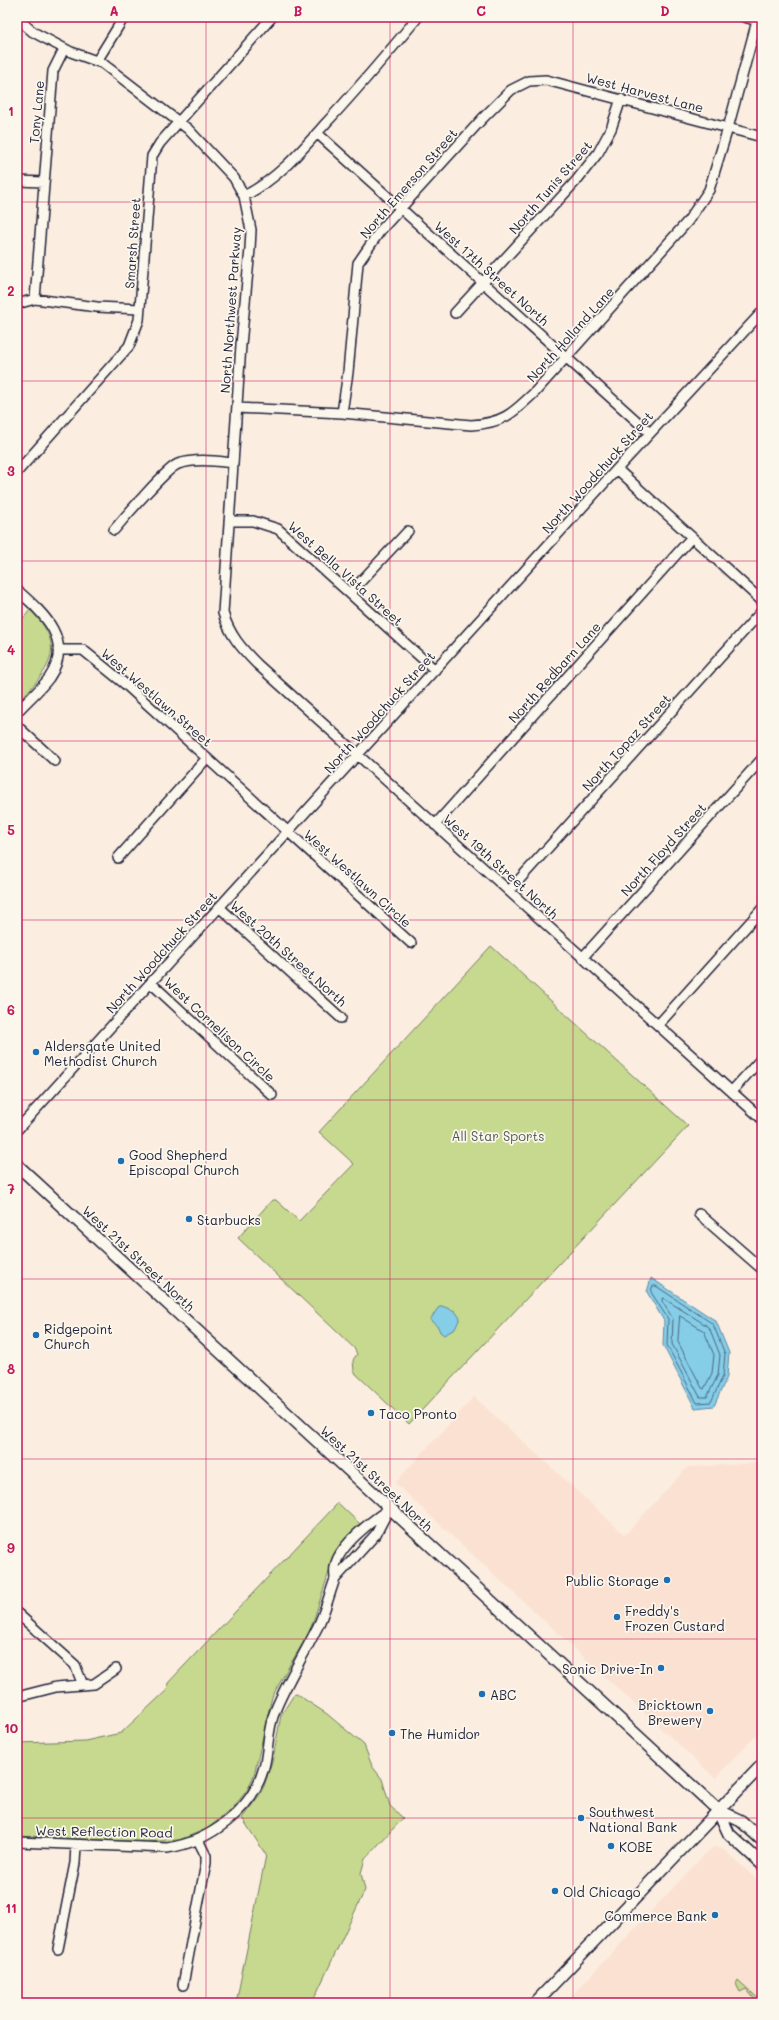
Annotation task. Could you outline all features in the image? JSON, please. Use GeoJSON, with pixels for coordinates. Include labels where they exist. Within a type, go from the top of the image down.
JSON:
{"type":"FeatureCollection","features":[{"type":"Feature","properties":{"kind":"main road","name":"West 21st Street North"},"geometry":{"type":"LineString","coordinates":[[17,1165],[389,1509],[718,1810],[741,1821],[762,1840]]}},
{"type":"Feature","properties":{"kind":"main road"},"geometry":{"type":"LineString","coordinates":[[535,2003],[762,1765]]}},
{"type":"Feature","properties":{"kind":"main road","name":"West 21st Street North"},"geometry":{"type":"LineString","coordinates":[[718,1810],[728,1834],[762,1864]]}},
{"type":"Feature","properties":{"kind":"street"},"geometry":{"type":"LineString","coordinates":[[97,62],[124,17]]}},
{"type":"Feature","properties":{"kind":"street","name":"Smarsh Street"},"geometry":{"type":"LineString","coordinates":[[17,472],[128,346],[139,320],[152,156],[160,143],[272,17]]}},
{"type":"Feature","properties":{"kind":"street"},"geometry":{"type":"LineString","coordinates":[[244,196],[260,188],[288,166],[418,17]]}},
{"type":"Feature","properties":{"kind":"street"},"geometry":{"type":"LineString","coordinates":[[744,17],[759,21]]}},
{"type":"Feature","properties":{"kind":"street","name":"North Northwest Parkway"},"geometry":{"type":"LineString","coordinates":[[17,18],[32,32],[64,49],[102,63],[179,122],[221,163],[234,178],[244,196],[250,230],[228,520],[223,613],[227,627]]}},
{"type":"Feature","properties":{"kind":"street","name":"North Holland Lane"},"geometry":{"type":"LineString","coordinates":[[237,408],[342,413],[464,424],[488,424],[510,416],[536,392],[688,221],[709,190],[759,21]]}},
{"type":"Feature","properties":{"kind":"street","name":"Tony Lane"},"geometry":{"type":"LineString","coordinates":[[36,299],[53,71],[64,49]]}},
{"type":"Feature","properties":{"kind":"street","name":"West Harvest Lane"},"geometry":{"type":"LineString","coordinates":[[520,85],[529,81],[546,80],[762,137]]}},
{"type":"Feature","properties":{"kind":"street","name":"North Emerson Street"},"geometry":{"type":"LineString","coordinates":[[342,413],[348,372],[358,262],[380,231],[400,208],[482,119],[511,90],[520,85]]}},
{"type":"Feature","properties":{"kind":"street","name":"North Tunis Street"},"geometry":{"type":"LineString","coordinates":[[455,313],[576,181],[598,153],[611,129],[621,99]]}},
{"type":"Feature","properties":{"kind":"street","name":"West 17th Street North"},"geometry":{"type":"LineString","coordinates":[[317,133],[650,433]]}},
{"type":"Feature","properties":{"kind":"street"},"geometry":{"type":"LineString","coordinates":[[17,181],[44,182]]}},
{"type":"Feature","properties":{"kind":"street"},"geometry":{"type":"LineString","coordinates":[[17,304],[36,299],[140,309]]}},
{"type":"Feature","properties":{"kind":"street","name":"North Woodchuck Street"},"geometry":{"type":"LineString","coordinates":[[17,1130],[616,469],[762,312]]}},
{"type":"Feature","properties":{"kind":"street"},"geometry":{"type":"LineString","coordinates":[[114,530],[141,498],[177,464],[203,460],[233,463]]}},
{"type":"Feature","properties":{"kind":"street"},"geometry":{"type":"LineString","coordinates":[[616,469],[762,602]]}},
{"type":"Feature","properties":{"kind":"street","name":"West Bella Vista Street"},"geometry":{"type":"LineString","coordinates":[[228,520],[254,521],[278,529],[435,670]]}},
{"type":"Feature","properties":{"kind":"street"},"geometry":{"type":"LineString","coordinates":[[350,593],[408,531]]}},
{"type":"Feature","properties":{"kind":"street","name":"North Redbarn Lane"},"geometry":{"type":"LineString","coordinates":[[435,825],[692,538]]}},
{"type":"Feature","properties":{"kind":"street"},"geometry":{"type":"LineString","coordinates":[[17,590],[49,620],[57,639],[58,650],[55,666],[48,678],[17,712]]}},
{"type":"Feature","properties":{"kind":"street","name":"North Topaz Street"},"geometry":{"type":"LineString","coordinates":[[509,891],[762,611]]}},
{"type":"Feature","properties":{"kind":"street","name":"West 19th Street North"},"geometry":{"type":"LineString","coordinates":[[227,627],[241,648],[257,664],[762,1119]]}},
{"type":"Feature","properties":{"kind":"street","name":"West Westlawn Street"},"geometry":{"type":"LineString","coordinates":[[58,650],[83,650],[125,684],[288,832]]}},
{"type":"Feature","properties":{"kind":"street"},"geometry":{"type":"LineString","coordinates":[[17,726],[55,761]]}},
{"type":"Feature","properties":{"kind":"street"},"geometry":{"type":"LineString","coordinates":[[118,858],[207,758]]}},
{"type":"Feature","properties":{"kind":"street","name":"North Floyd Street"},"geometry":{"type":"LineString","coordinates":[[583,957],[762,759]]}},
{"type":"Feature","properties":{"kind":"street","name":"West Westlawn Circle"},"geometry":{"type":"LineString","coordinates":[[288,832],[411,943]]}},
{"type":"Feature","properties":{"kind":"street","name":"West 20th Street North"},"geometry":{"type":"LineString","coordinates":[[219,907],[341,1018]]}},
{"type":"Feature","properties":{"kind":"street"},"geometry":{"type":"LineString","coordinates":[[658,1025],[762,909]]}},
{"type":"Feature","properties":{"kind":"street","name":"West Cornelison Circle"},"geometry":{"type":"LineString","coordinates":[[151,983],[272,1094]]}},
{"type":"Feature","properties":{"kind":"street"},"geometry":{"type":"LineString","coordinates":[[732,1092],[762,1058]]}},
{"type":"Feature","properties":{"kind":"street"},"geometry":{"type":"LineString","coordinates":[[699,1214],[762,1269]]}},
{"type":"Feature","properties":{"kind":"street","name":"West Reflection Road"},"geometry":{"type":"LineString","coordinates":[[336,1579],[335,1566],[348,1544],[366,1524],[389,1509]]}},
{"type":"Feature","properties":{"kind":"street","name":"West Reflection Road"},"geometry":{"type":"LineString","coordinates":[[17,1842],[167,1848],[181,1846],[198,1840],[221,1826],[236,1812],[258,1782],[264,1767],[270,1726],[274,1712],[289,1680],[317,1628],[336,1579],[376,1534],[389,1509]]}},
{"type":"Feature","properties":{"kind":"street"},"geometry":{"type":"LineString","coordinates":[[17,1613],[75,1665],[83,1686]]}},
{"type":"Feature","properties":{"kind":"street"},"geometry":{"type":"LineString","coordinates":[[17,1697],[56,1687],[94,1684],[116,1669]]}},
{"type":"Feature","properties":{"kind":"street"},"geometry":{"type":"LineString","coordinates":[[183,1985],[206,1863],[206,1856],[198,1840]]}},
{"type":"Feature","properties":{"kind":"street"},"geometry":{"type":"LineString","coordinates":[[58,1949],[75,1863],[76,1844]]}},
{"type":"Feature","properties":{"kind":"shaded area"},"geometry":{"type":"Polygon","coordinates":[[[474,1397],[625,1535],[688,1467],[762,1463],[762,1729],[715,1778],[395,1483],[474,1397]]]}},
{"type":"Feature","properties":{"kind":"shaded area"},"geometry":{"type":"Polygon","coordinates":[[[714,1847],[724,1850],[762,1884],[762,2003],[565,2003],[706,1853],[714,1847]]]}},
{"type":"Feature","properties":{"kind":"green space"},"geometry":{"type":"Polygon","coordinates":[[[30,610],[42,624],[49,636],[51,648],[50,659],[45,670],[17,703],[17,626],[30,610]]]}},
{"type":"Feature","properties":{"kind":"green space","name":"All Star Sports"},"geometry":{"type":"Polygon","coordinates":[[[491,946],[688,1126],[409,1424],[354,1372],[353,1360],[357,1354],[354,1348],[238,1238],[272,1200],[276,1200],[299,1221],[354,1164],[319,1132],[491,946]]]}},
{"type":"Feature","properties":{"kind":"green space"},"geometry":{"type":"Polygon","coordinates":[[[338,1503],[360,1524],[337,1553],[331,1566],[310,1631],[272,1697],[254,1775],[248,1789],[233,1808],[207,1829],[179,1840],[147,1842],[17,1836],[17,1743],[85,1741],[121,1733],[167,1690],[168,1683],[338,1503]]]}},
{"type":"Feature","properties":{"kind":"green space"},"geometry":{"type":"Polygon","coordinates":[[[295,1693],[327,1714],[364,1745],[372,1766],[382,1779],[390,1806],[403,1818],[365,1859],[361,1873],[365,1890],[312,2003],[236,2003],[266,1855],[242,1818],[259,1796],[264,1786],[273,1758],[281,1715],[295,1693]]]}},
{"type":"Feature","properties":{"kind":"green space"},"geometry":{"type":"Polygon","coordinates":[[[738,1980],[762,2003],[758,2003],[746,1989],[740,1992],[736,1984],[738,1980]]]}},
{"type":"Feature","properties":{"kind":"water"},"geometry":{"type":"Polygon","coordinates":[[[651,1278],[716,1321],[729,1353],[727,1377],[714,1406],[695,1408],[663,1345],[664,1321],[647,1292],[651,1278]]]}},
{"type":"Feature","properties":{"kind":"water"},"geometry":{"type":"Polygon","coordinates":[[[442,1306],[455,1311],[460,1318],[455,1329],[444,1335],[430,1320],[438,1308],[442,1306]]]}},
{"type":"Feature","properties":{"kind":"place","name":"Aldersgate United Methodist Church"},"geometry":{"type":"Point","coordinates":[36,1052]}},
{"type":"Feature","properties":{"kind":"place","name":"Good Shepherd Episcopal Church"},"geometry":{"type":"Point","coordinates":[121,1161]}},
{"type":"Feature","properties":{"kind":"place","name":"Starbucks"},"geometry":{"type":"Point","coordinates":[189,1219]}},
{"type":"Feature","properties":{"kind":"place","name":"Ridgepoint Church"},"geometry":{"type":"Point","coordinates":[36,1335]}},
{"type":"Feature","properties":{"kind":"place","name":"Taco Pronto"},"geometry":{"type":"Point","coordinates":[371,1413]}},
{"type":"Feature","properties":{"kind":"place","name":"Public Storage"},"geometry":{"type":"Point","coordinates":[667,1580]}},
{"type":"Feature","properties":{"kind":"place","name":"Freddy's Frozen Custard"},"geometry":{"type":"Point","coordinates":[617,1617]}},
{"type":"Feature","properties":{"kind":"place","name":"Sonic Drive-In"},"geometry":{"type":"Point","coordinates":[661,1668]}},
{"type":"Feature","properties":{"kind":"place","name":"ABC"},"geometry":{"type":"Point","coordinates":[482,1694]}},
{"type":"Feature","properties":{"kind":"place","name":"Bricktown Brewery"},"geometry":{"type":"Point","coordinates":[710,1711]}},
{"type":"Feature","properties":{"kind":"place","name":"The Humidor"},"geometry":{"type":"Point","coordinates":[392,1733]}},
{"type":"Feature","properties":{"kind":"place","name":"Southwest National Bank"},"geometry":{"type":"Point","coordinates":[581,1818]}},
{"type":"Feature","properties":{"kind":"place","name":"KOBE"},"geometry":{"type":"Point","coordinates":[611,1846]}},
{"type":"Feature","properties":{"kind":"place","name":"Old Chicago"},"geometry":{"type":"Point","coordinates":[555,1891]}},
{"type":"Feature","properties":{"kind":"place","name":"Commerce Bank"},"geometry":{"type":"Point","coordinates":[715,1915]}}]}
